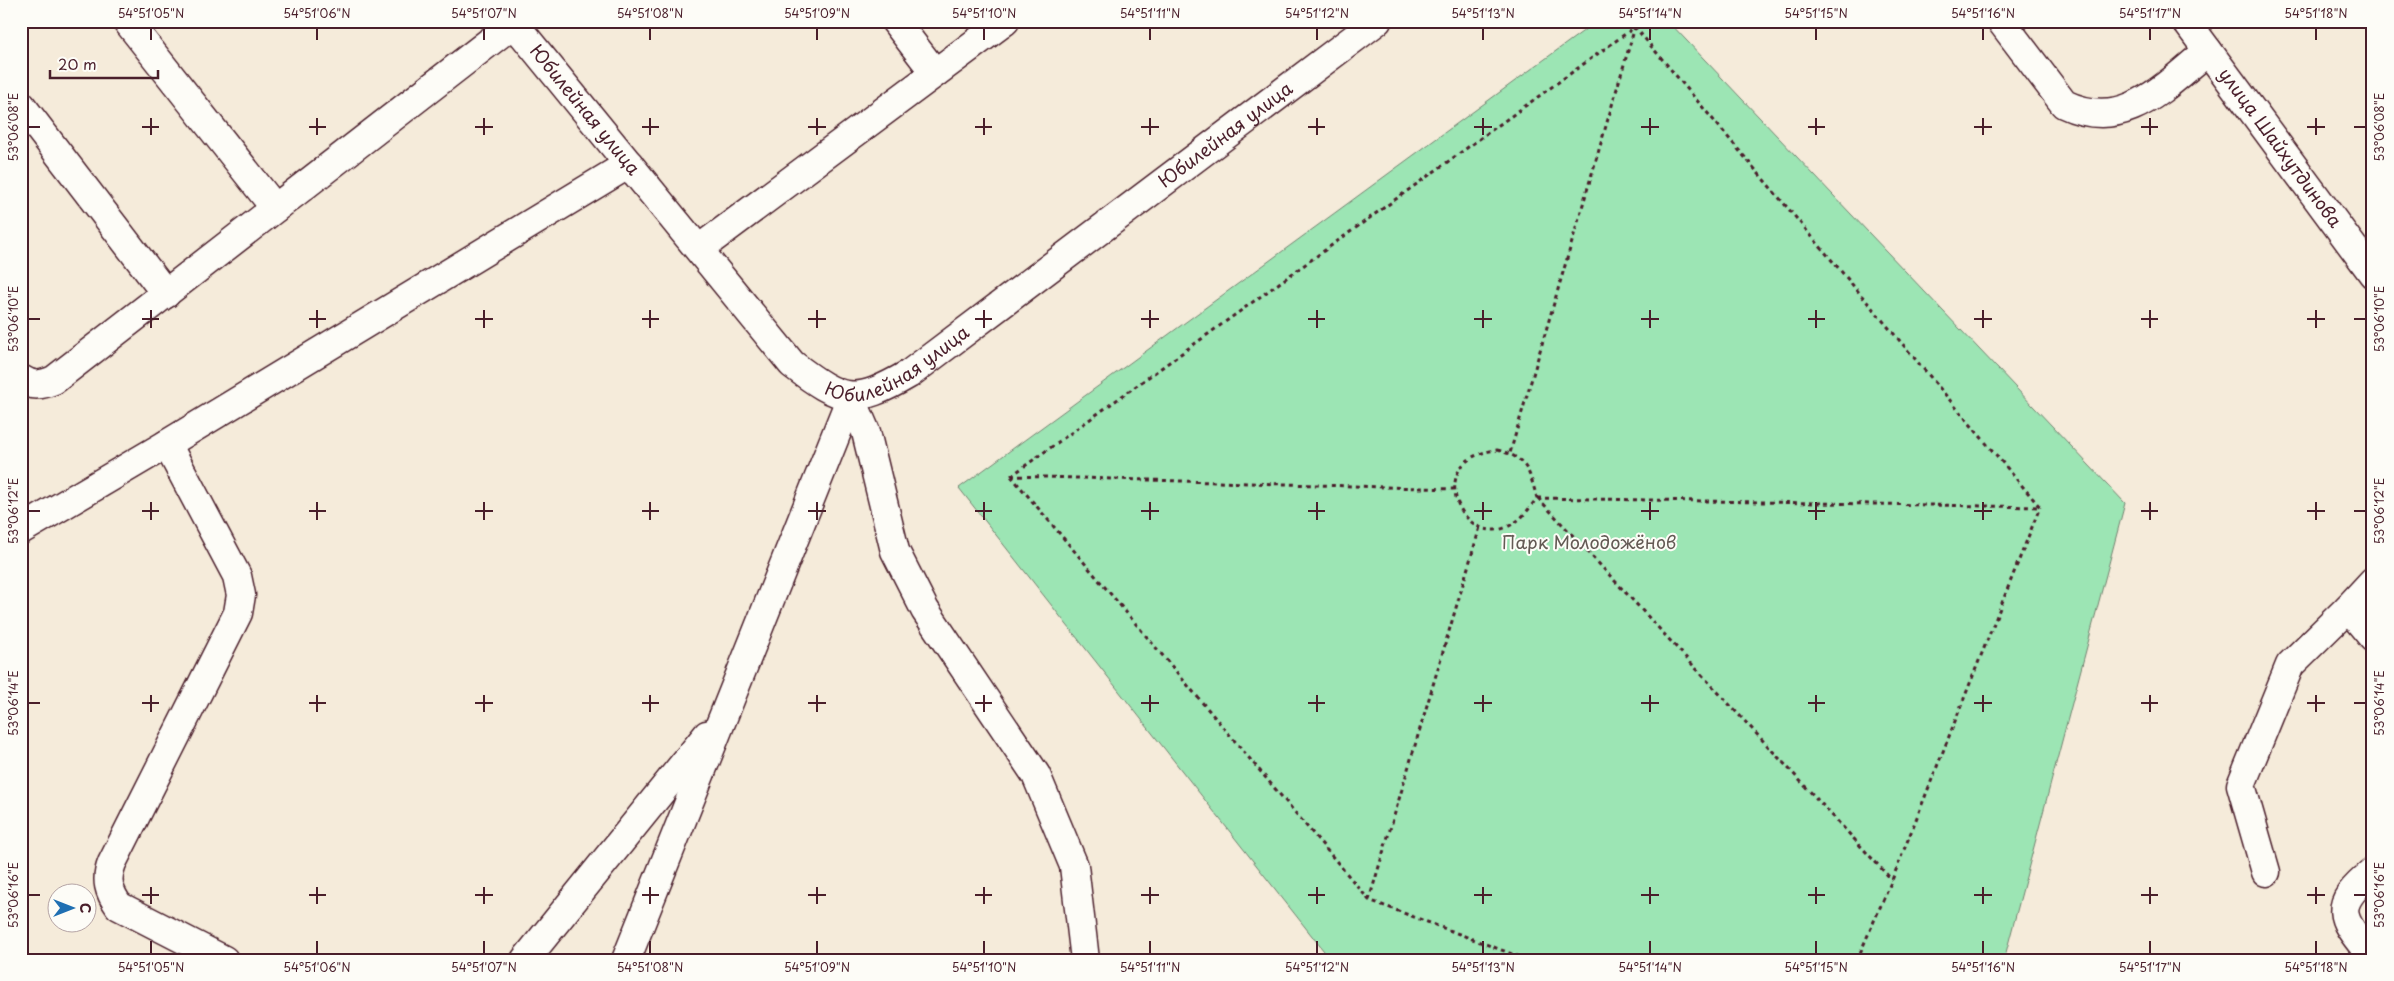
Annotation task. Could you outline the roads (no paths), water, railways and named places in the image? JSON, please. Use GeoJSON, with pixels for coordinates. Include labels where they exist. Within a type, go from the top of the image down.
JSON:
{"type":"FeatureCollection","features":[{"type":"Feature","properties":{"kind":"street"},"geometry":{"type":"LineString","coordinates":[[127,21],[276,208]]}},
{"type":"Feature","properties":{"kind":"street"},"geometry":{"type":"LineString","coordinates":[[895,21],[934,73]]}},
{"type":"Feature","properties":{"kind":"street"},"geometry":{"type":"LineString","coordinates":[[700,249],[1004,21]]}},
{"type":"Feature","properties":{"kind":"street","name":"Юбилейная улица"},"geometry":{"type":"LineString","coordinates":[[513,22],[792,364],[821,385],[851,397],[880,390],[909,374],[1377,21]]}},
{"type":"Feature","properties":{"kind":"street"},"geometry":{"type":"LineString","coordinates":[[2001,21],[2064,104],[2079,111],[2098,114],[2121,112],[2143,103],[2208,51]]}},
{"type":"Feature","properties":{"kind":"street","name":"улица Шайхутдинова"},"geometry":{"type":"LineString","coordinates":[[2186,21],[2373,274]]}},
{"type":"Feature","properties":{"kind":"street"},"geometry":{"type":"LineString","coordinates":[[21,379],[32,385],[44,384],[54,380],[513,22]]}},
{"type":"Feature","properties":{"kind":"street"},"geometry":{"type":"LineString","coordinates":[[21,105],[166,294]]}},
{"type":"Feature","properties":{"kind":"street"},"geometry":{"type":"LineString","coordinates":[[21,530],[167,444],[629,164]]}},
{"type":"Feature","properties":{"kind":"street"},"geometry":{"type":"LineString","coordinates":[[626,960],[851,397]]}},
{"type":"Feature","properties":{"kind":"street"},"geometry":{"type":"LineString","coordinates":[[851,397],[866,432],[895,551],[925,610],[1036,775],[1070,856],[1074,866],[1085,960]]}},
{"type":"Feature","properties":{"kind":"street"},"geometry":{"type":"LineString","coordinates":[[167,444],[236,576],[241,595],[238,613],[112,863],[108,872],[108,884],[111,895],[119,906],[224,960]]}},
{"type":"Feature","properties":{"kind":"street"},"geometry":{"type":"LineString","coordinates":[[2266,872],[2240,785],[2290,665],[2373,581]]}},
{"type":"Feature","properties":{"kind":"street"},"geometry":{"type":"LineString","coordinates":[[2348,608],[2373,638]]}},
{"type":"Feature","properties":{"kind":"street"},"geometry":{"type":"LineString","coordinates":[[526,960],[725,713]]}},
{"type":"Feature","properties":{"kind":"street"},"geometry":{"type":"LineString","coordinates":[[2373,872],[2350,892],[2344,902],[2344,915],[2350,928],[2373,958]]}},
{"type":"Feature","properties":{"kind":"park label","name":"Парк Молодожёнов"},"geometry":{"type":"Point","coordinates":[1589,543]}}]}
